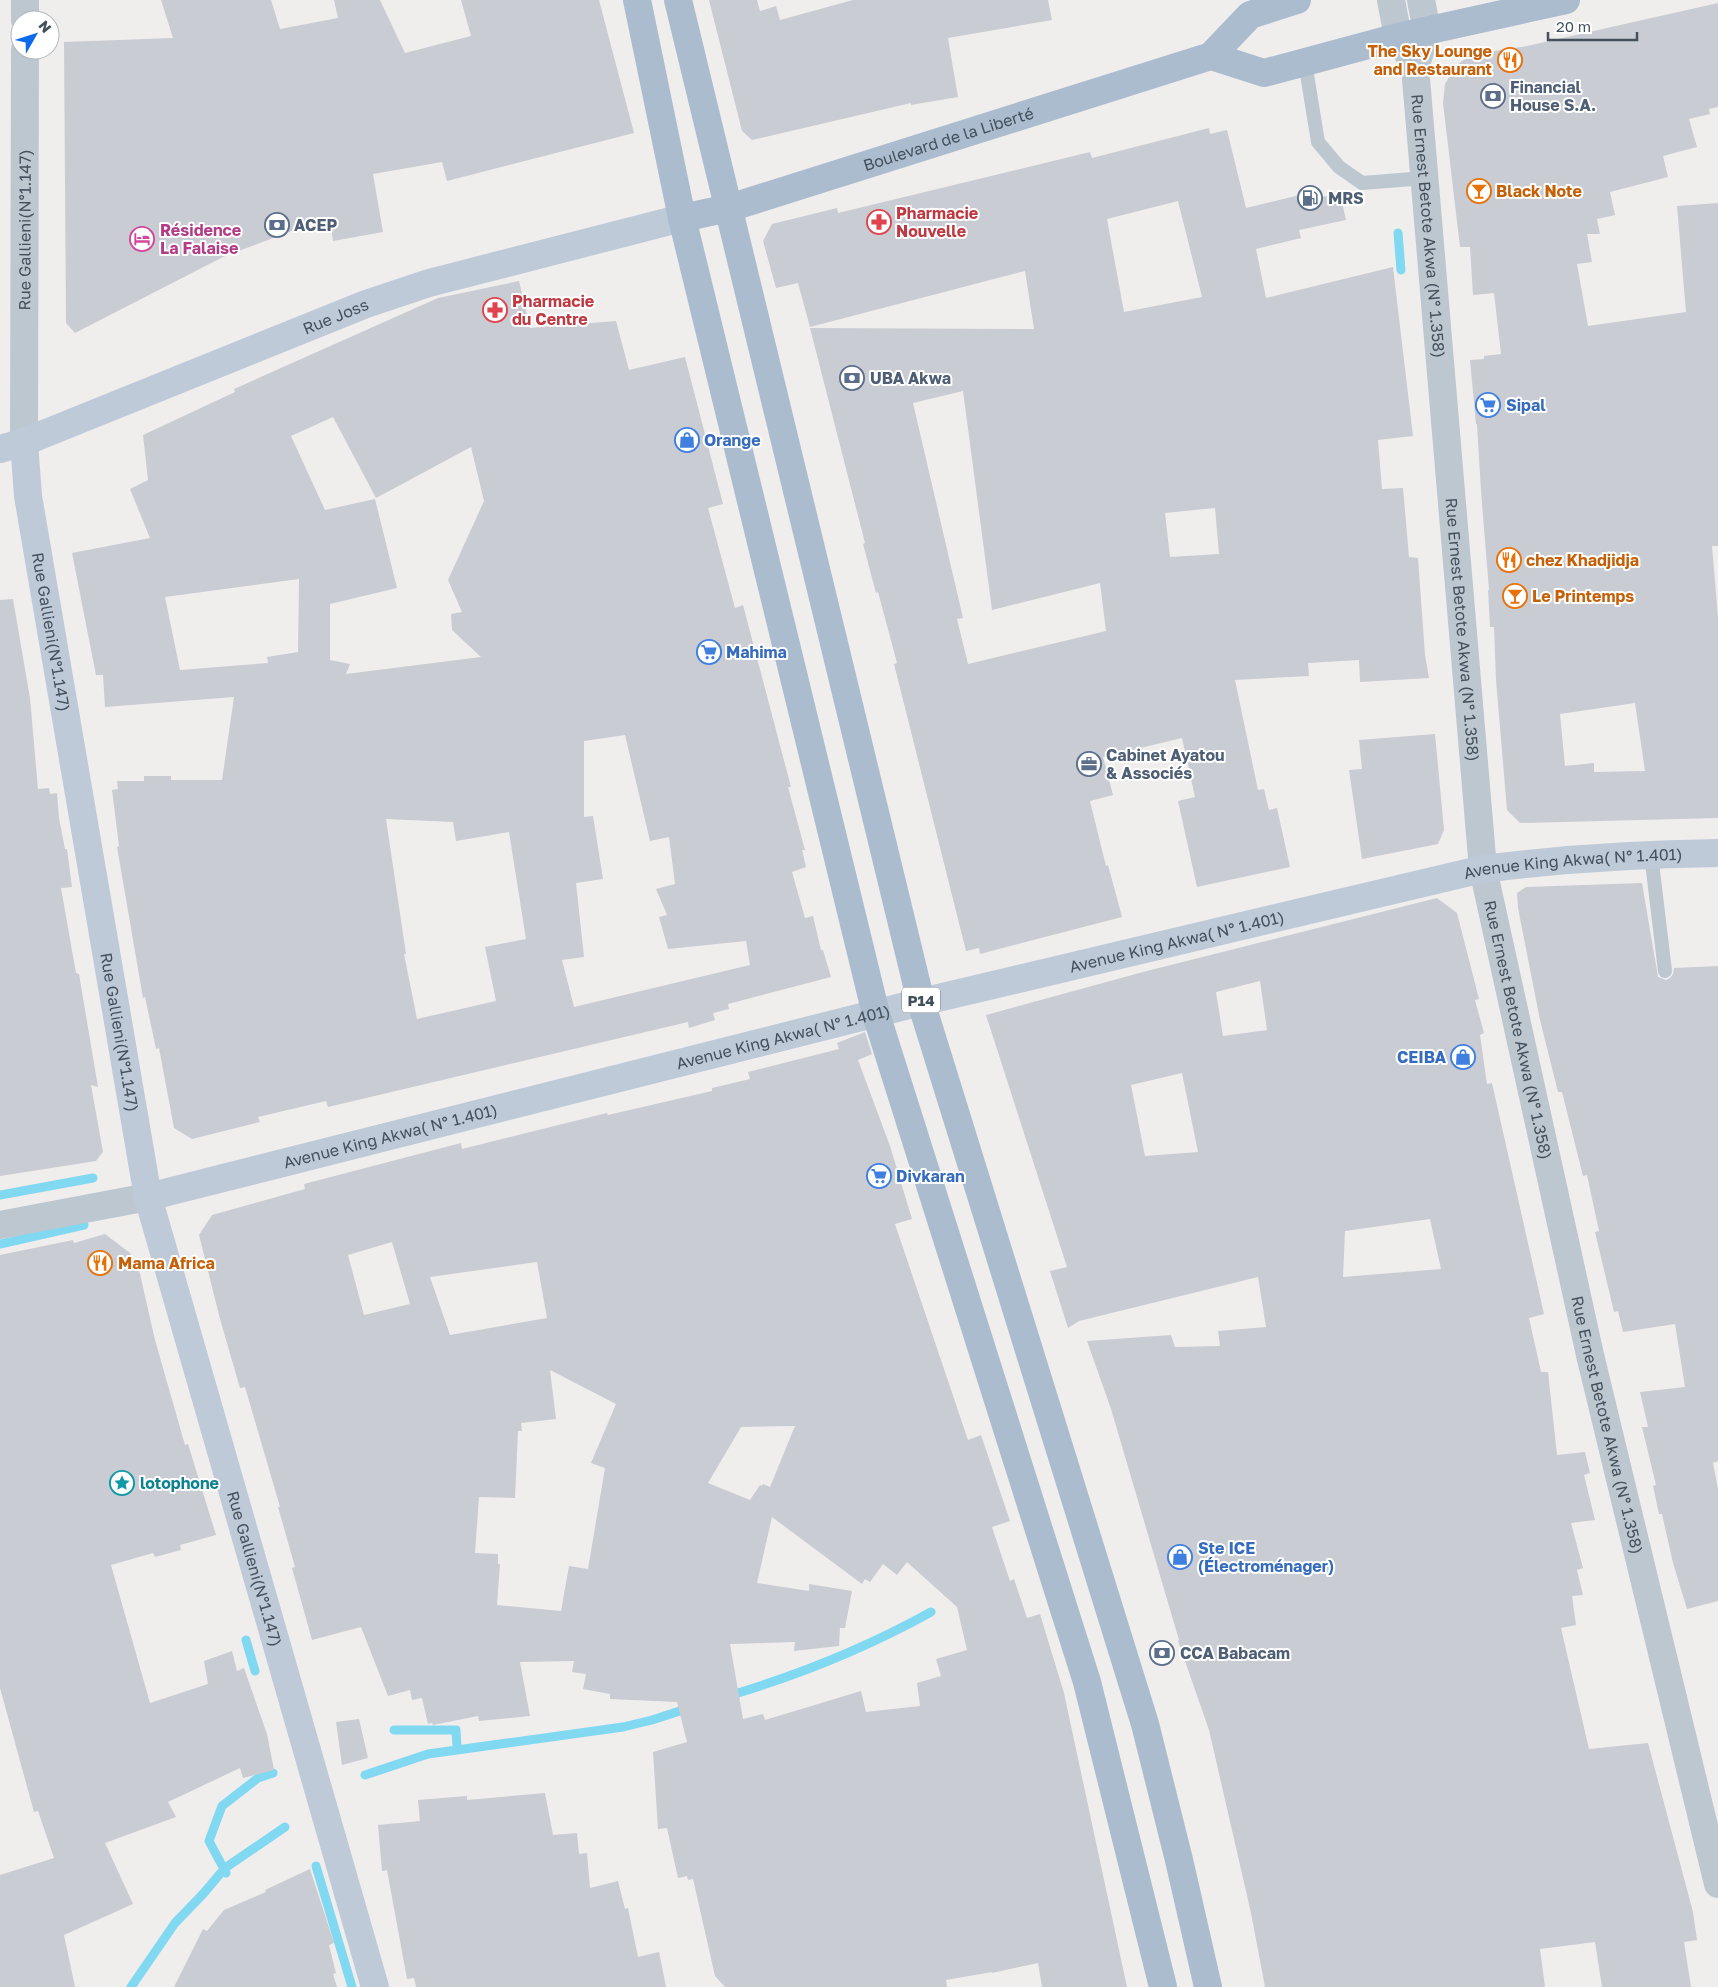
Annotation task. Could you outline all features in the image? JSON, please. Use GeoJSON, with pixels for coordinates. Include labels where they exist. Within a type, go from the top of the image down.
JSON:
{"type":"FeatureCollection","features":[{"type":"Feature","properties":{"kind":"main road"},"geometry":{"type":"LineString","coordinates":[[638,0],[682,218],[876,1014],[1086,1682],[1163,1987]]}},
{"type":"Feature","properties":{"kind":"main road","name":"P14"},"geometry":{"type":"LineString","coordinates":[[678,0],[921,1002],[1145,1724],[1208,1987]]}},
{"type":"Feature","properties":{"kind":"main road","name":"Boulevard de la Liberté"},"geometry":{"type":"LineString","coordinates":[[682,218],[728,208],[1212,56],[1250,15],[1297,0]]}},
{"type":"Feature","properties":{"kind":"main road"},"geometry":{"type":"LineString","coordinates":[[1212,56],[1264,73],[1398,37],[1566,0]]}},
{"type":"Feature","properties":{"kind":"main road","name":"Rue Joss"},"geometry":{"type":"LineString","coordinates":[[12,445],[366,304],[429,283],[682,218]]}},
{"type":"Feature","properties":{"kind":"main road","name":"Rue Gallieni(N°1.147)"},"geometry":{"type":"LineString","coordinates":[[12,445],[28,496],[148,1196],[375,1987]]}},
{"type":"Feature","properties":{"kind":"main road","name":"Avenue King Akwa( N° 1.401)"},"geometry":{"type":"LineString","coordinates":[[148,1196],[921,1002],[1483,869],[1542,862],[1651,854],[1718,853]]}},
{"type":"Feature","properties":{"kind":"street","name":"Rue Ernest Betote Akwa (N° 1.358)"},"geometry":{"type":"LineString","coordinates":[[1391,0],[1398,37],[1415,67]]}},
{"type":"Feature","properties":{"kind":"street","name":"Rue Ernest Betote Akwa (N° 1.358)"},"geometry":{"type":"LineString","coordinates":[[1421,0],[1427,31],[1415,67],[1483,869],[1590,1355],[1718,1884]]}},
{"type":"Feature","properties":{"kind":"street","name":"Rue Gallieni(N°1.147)"},"geometry":{"type":"LineString","coordinates":[[12,445],[25,60]]}},
{"type":"Feature","properties":{"kind":"street","name":"Avenue King Akwa( N° 1.401)"},"geometry":{"type":"LineString","coordinates":[[0,1225],[148,1196]]}},
{"type":"Feature","properties":{"kind":"lane"},"geometry":{"type":"LineString","coordinates":[[1305,62],[1318,142],[1339,167],[1362,183],[1425,178]]}},
{"type":"Feature","properties":{"kind":"lane"},"geometry":{"type":"LineString","coordinates":[[1651,854],[1665,971]]}},
{"type":"Feature","properties":{"kind":"building"},"geometry":{"type":"Polygon","coordinates":[[[161,0],[271,0],[280,29],[338,18],[334,0],[380,0],[405,53],[471,36],[461,0],[599,0],[634,133],[447,181],[442,162],[373,174],[383,232],[333,241],[329,217],[225,256],[75,333],[66,323],[64,42],[173,38],[161,0]]]}},
{"type":"Feature","properties":{"kind":"building"},"geometry":{"type":"Polygon","coordinates":[[[709,0],[757,0],[760,11],[776,6],[780,20],[853,0],[1048,0],[1052,20],[948,38],[958,97],[911,105],[911,103],[752,140],[742,131],[709,0]]]}},
{"type":"Feature","properties":{"kind":"building"},"geometry":{"type":"Polygon","coordinates":[[[1718,3],[1718,107],[1709,109],[1710,114],[1689,119],[1697,147],[1663,156],[1668,177],[1610,192],[1615,215],[1597,219],[1600,234],[1587,234],[1592,262],[1577,264],[1588,326],[1686,312],[1677,206],[1718,203],[1718,546],[1712,546],[1718,617],[1718,818],[1520,823],[1507,810],[1496,680],[1494,627],[1490,627],[1477,424],[1470,360],[1484,359],[1484,356],[1501,354],[1494,293],[1473,295],[1470,247],[1460,247],[1443,103],[1445,84],[1455,67],[1462,61],[1475,54],[1527,46],[1718,3]],[[1635,703],[1560,714],[1565,766],[1594,763],[1594,772],[1645,771],[1635,703]]]}},
{"type":"Feature","properties":{"kind":"building"},"geometry":{"type":"Polygon","coordinates":[[[1209,128],[1210,134],[1227,130],[1246,208],[1316,191],[1318,198],[1340,193],[1346,220],[1299,230],[1301,238],[1256,249],[1266,298],[1393,267],[1413,436],[1378,440],[1382,489],[1403,488],[1409,557],[1418,558],[1425,655],[1429,678],[1360,682],[1359,660],[1308,663],[1309,676],[1235,680],[1258,790],[1264,789],[1269,810],[1277,808],[1290,867],[1197,887],[1178,801],[1195,797],[1182,738],[1103,757],[1113,795],[1090,801],[1106,866],[1108,865],[1122,917],[980,954],[979,948],[966,951],[894,664],[897,663],[863,544],[865,543],[810,328],[1034,329],[1025,271],[810,327],[798,283],[776,288],[763,241],[772,224],[837,208],[838,213],[1090,152],[1092,158],[1209,128]],[[1178,201],[1107,219],[1124,312],[1202,297],[1178,201]],[[963,391],[913,403],[963,618],[957,619],[968,664],[1106,631],[1100,583],[992,610],[963,391]],[[1215,508],[1165,513],[1170,557],[1219,554],[1215,508]]]}},
{"type":"Feature","properties":{"kind":"building"},"geometry":{"type":"Polygon","coordinates":[[[519,281],[530,328],[616,321],[629,370],[685,357],[723,504],[708,508],[735,608],[743,605],[791,787],[788,787],[805,850],[802,850],[806,867],[792,872],[805,918],[813,916],[821,950],[823,950],[831,977],[728,1004],[729,1009],[713,1013],[715,1020],[689,1028],[688,1022],[328,1107],[326,1101],[258,1117],[260,1122],[192,1139],[174,1128],[159,1048],[156,1049],[145,997],[143,998],[117,847],[119,846],[112,790],[118,789],[117,781],[144,781],[144,776],[171,776],[171,780],[222,780],[234,697],[105,707],[103,675],[96,675],[72,553],[150,538],[130,489],[148,480],[143,435],[235,392],[234,389],[438,298],[519,281]],[[333,417],[291,436],[325,510],[375,499],[397,588],[330,604],[330,660],[350,664],[346,674],[481,657],[452,630],[451,614],[462,612],[448,580],[484,501],[471,447],[376,498],[333,417]],[[299,579],[165,597],[180,670],[268,663],[267,657],[298,652],[299,579]],[[625,735],[584,741],[584,817],[593,816],[603,879],[576,883],[584,957],[562,960],[574,1007],[750,965],[746,941],[668,949],[659,917],[667,915],[656,889],[675,884],[669,837],[650,841],[625,735]],[[386,819],[406,954],[404,954],[417,1019],[496,1001],[485,947],[526,939],[509,832],[456,841],[453,822],[386,819]]]}},
{"type":"Feature","properties":{"kind":"building"},"geometry":{"type":"Polygon","coordinates":[[[13,599],[30,698],[38,789],[49,788],[50,794],[57,793],[59,818],[65,849],[67,849],[72,887],[61,888],[76,973],[79,974],[98,1087],[91,1085],[103,1152],[96,1161],[0,1176],[0,600],[13,599]]]}},
{"type":"Feature","properties":{"kind":"building"},"geometry":{"type":"Polygon","coordinates":[[[1435,734],[1444,830],[1438,844],[1362,859],[1349,770],[1362,769],[1359,740],[1435,734]]]}},
{"type":"Feature","properties":{"kind":"building"},"geometry":{"type":"Polygon","coordinates":[[[1642,883],[1658,977],[1666,980],[1670,978],[1674,968],[1718,966],[1718,1461],[1713,1463],[1718,1489],[1718,1601],[1687,1609],[1673,1563],[1662,1514],[1659,1514],[1653,1486],[1656,1485],[1642,1427],[1648,1427],[1640,1392],[1685,1387],[1675,1324],[1623,1332],[1618,1311],[1614,1312],[1595,1232],[1599,1231],[1587,1175],[1583,1176],[1562,1092],[1558,1092],[1540,1020],[1518,908],[1517,893],[1526,887],[1642,883]]]}},
{"type":"Feature","properties":{"kind":"building"},"geometry":{"type":"Polygon","coordinates":[[[1437,898],[1457,913],[1479,999],[1475,1000],[1484,1033],[1480,1035],[1487,1084],[1492,1083],[1544,1314],[1529,1318],[1541,1372],[1548,1372],[1557,1455],[1585,1452],[1590,1473],[1584,1475],[1595,1520],[1571,1523],[1583,1568],[1577,1570],[1583,1595],[1572,1596],[1576,1625],[1561,1628],[1589,1749],[1648,1743],[1693,1912],[1697,1940],[1684,1942],[1691,1987],[1602,1987],[1595,1942],[1540,1949],[1545,1987],[1265,1987],[1251,1913],[1209,1730],[1178,1641],[1111,1409],[1087,1341],[1171,1335],[1175,1347],[1220,1346],[1218,1331],[1266,1327],[1258,1277],[1079,1321],[1068,1328],[1050,1271],[1067,1267],[986,1015],[1143,972],[1437,898]],[[1260,981],[1216,992],[1223,1036],[1267,1030],[1260,981]],[[1182,1073],[1131,1085],[1145,1156],[1198,1152],[1182,1073]],[[1430,1219],[1345,1231],[1343,1277],[1441,1269],[1430,1219]]]}},
{"type":"Feature","properties":{"kind":"building"},"geometry":{"type":"Polygon","coordinates":[[[865,1032],[872,1054],[858,1060],[890,1146],[912,1219],[895,1224],[968,1440],[981,1435],[1010,1521],[992,1527],[1010,1581],[1014,1579],[1027,1618],[1040,1614],[1064,1693],[1127,1987],[1042,1987],[1038,1963],[946,1980],[947,1987],[725,1987],[715,1976],[693,1879],[688,1880],[687,1876],[678,1878],[667,1828],[658,1829],[653,1752],[687,1742],[677,1702],[610,1699],[610,1694],[583,1689],[586,1674],[572,1672],[574,1661],[520,1662],[530,1716],[479,1721],[478,1716],[433,1725],[432,1723],[428,1724],[422,1698],[412,1700],[410,1690],[388,1696],[361,1627],[312,1640],[292,1568],[295,1567],[278,1507],[280,1507],[245,1387],[240,1388],[199,1235],[212,1215],[305,1189],[304,1184],[461,1143],[462,1149],[607,1113],[608,1115],[712,1091],[712,1088],[750,1079],[748,1072],[839,1049],[837,1043],[865,1032]],[[392,1242],[348,1255],[364,1315],[410,1304],[392,1242]],[[537,1262],[430,1277],[450,1335],[547,1318],[537,1262]],[[550,1370],[556,1419],[521,1423],[522,1431],[518,1431],[515,1498],[479,1497],[475,1553],[498,1554],[498,1564],[500,1564],[497,1605],[561,1611],[569,1566],[588,1569],[605,1468],[591,1463],[616,1404],[550,1370]],[[795,1426],[741,1427],[708,1483],[750,1500],[760,1485],[762,1486],[763,1484],[770,1487],[795,1426]],[[772,1517],[757,1583],[809,1591],[809,1584],[852,1591],[845,1628],[840,1628],[839,1646],[794,1651],[795,1642],[730,1644],[743,1719],[763,1714],[765,1720],[861,1691],[866,1712],[920,1706],[917,1683],[941,1676],[936,1659],[967,1650],[957,1607],[907,1562],[897,1575],[883,1564],[870,1582],[865,1579],[862,1584],[772,1517]]]}},
{"type":"Feature","properties":{"kind":"building"},"geometry":{"type":"Polygon","coordinates":[[[105,1234],[130,1253],[140,1274],[155,1340],[185,1445],[188,1444],[216,1535],[180,1545],[181,1550],[155,1557],[153,1553],[111,1565],[150,1703],[208,1684],[204,1661],[232,1651],[237,1671],[244,1668],[267,1734],[274,1770],[243,1778],[240,1768],[168,1802],[176,1817],[105,1843],[133,1904],[64,1935],[75,1987],[0,1987],[0,1875],[54,1858],[38,1811],[34,1812],[0,1688],[0,1255],[73,1240],[74,1243],[105,1234]]]}},
{"type":"Feature","properties":{"kind":"building"},"geometry":{"type":"Polygon","coordinates":[[[359,1719],[368,1758],[342,1765],[336,1722],[359,1719]]]}},
{"type":"Feature","properties":{"kind":"building"},"geometry":{"type":"Polygon","coordinates":[[[545,1793],[553,1835],[577,1833],[579,1854],[587,1853],[590,1888],[618,1881],[625,1909],[628,1908],[638,1957],[659,1952],[666,1987],[416,1987],[414,1978],[407,1979],[387,1870],[382,1871],[378,1825],[420,1821],[418,1800],[467,1796],[467,1800],[545,1793]]]}},
{"type":"Feature","properties":{"kind":"building"},"geometry":{"type":"Polygon","coordinates":[[[310,1869],[334,1943],[329,1945],[336,1973],[333,1974],[337,1987],[174,1987],[203,1929],[207,1931],[224,1910],[266,1892],[265,1890],[310,1869]]]}},
{"type":"Feature","properties":{"kind":"waterway"},"geometry":{"type":"LineString","coordinates":[[1398,233],[1401,270]]}},
{"type":"Feature","properties":{"kind":"waterway"},"geometry":{"type":"LineString","coordinates":[[0,1195],[93,1178]]}},
{"type":"Feature","properties":{"kind":"waterway"},"geometry":{"type":"LineString","coordinates":[[0,1244],[84,1225]]}},
{"type":"Feature","properties":{"kind":"waterway"},"geometry":{"type":"LineString","coordinates":[[728,1696],[832,1660],[931,1612]]}},
{"type":"Feature","properties":{"kind":"waterway"},"geometry":{"type":"LineString","coordinates":[[246,1640],[255,1671]]}},
{"type":"Feature","properties":{"kind":"waterway"},"geometry":{"type":"LineString","coordinates":[[365,1775],[428,1754],[623,1727],[689,1708]]}},
{"type":"Feature","properties":{"kind":"waterway"},"geometry":{"type":"LineString","coordinates":[[394,1730],[456,1730],[457,1748]]}},
{"type":"Feature","properties":{"kind":"waterway"},"geometry":{"type":"LineString","coordinates":[[226,1873],[209,1841],[222,1806],[258,1778],[273,1773]]}},
{"type":"Feature","properties":{"kind":"waterway"},"geometry":{"type":"LineString","coordinates":[[131,1987],[175,1923],[225,1868],[285,1827]]}},
{"type":"Feature","properties":{"kind":"waterway"},"geometry":{"type":"LineString","coordinates":[[316,1866],[352,1987]]}},
{"type":"Feature","properties":{"kind":"place","name":"The Sky Lounge and Restaurant"},"geometry":{"type":"Point","coordinates":[1510,60]}},
{"type":"Feature","properties":{"kind":"place","name":"Financial House S.A."},"geometry":{"type":"Point","coordinates":[1493,96]}},
{"type":"Feature","properties":{"kind":"place","name":"Black Note"},"geometry":{"type":"Point","coordinates":[1479,191]}},
{"type":"Feature","properties":{"kind":"place","name":"MRS"},"geometry":{"type":"Point","coordinates":[1310,198]}},
{"type":"Feature","properties":{"kind":"place","name":"Pharmacie Nouvelle"},"geometry":{"type":"Point","coordinates":[879,222]}},
{"type":"Feature","properties":{"kind":"place","name":"ACEP"},"geometry":{"type":"Point","coordinates":[277,225]}},
{"type":"Feature","properties":{"kind":"place","name":"Résidence La Falaise"},"geometry":{"type":"Point","coordinates":[142,239]}},
{"type":"Feature","properties":{"kind":"place","name":"Pharmacie du Centre"},"geometry":{"type":"Point","coordinates":[495,310]}},
{"type":"Feature","properties":{"kind":"place","name":"UBA Akwa"},"geometry":{"type":"Point","coordinates":[852,378]}},
{"type":"Feature","properties":{"kind":"place","name":"Sipal"},"geometry":{"type":"Point","coordinates":[1488,405]}},
{"type":"Feature","properties":{"kind":"place","name":"Orange"},"geometry":{"type":"Point","coordinates":[687,440]}},
{"type":"Feature","properties":{"kind":"place","name":"chez Khadjidja"},"geometry":{"type":"Point","coordinates":[1509,560]}},
{"type":"Feature","properties":{"kind":"place","name":"Le Printemps"},"geometry":{"type":"Point","coordinates":[1515,596]}},
{"type":"Feature","properties":{"kind":"place","name":"Mahima"},"geometry":{"type":"Point","coordinates":[709,652]}},
{"type":"Feature","properties":{"kind":"place","name":"Cabinet Ayatou & Associés"},"geometry":{"type":"Point","coordinates":[1089,764]}},
{"type":"Feature","properties":{"kind":"place","name":"CEIBA"},"geometry":{"type":"Point","coordinates":[1463,1057]}},
{"type":"Feature","properties":{"kind":"place","name":"Divkaran"},"geometry":{"type":"Point","coordinates":[879,1176]}},
{"type":"Feature","properties":{"kind":"place","name":"Mama Africa"},"geometry":{"type":"Point","coordinates":[100,1263]}},
{"type":"Feature","properties":{"kind":"place","name":"lotophone"},"geometry":{"type":"Point","coordinates":[122,1483]}},
{"type":"Feature","properties":{"kind":"place","name":"Ste ICE (Électroménager)"},"geometry":{"type":"Point","coordinates":[1180,1557]}},
{"type":"Feature","properties":{"kind":"place","name":"CCA Babacam"},"geometry":{"type":"Point","coordinates":[1162,1653]}}]}
